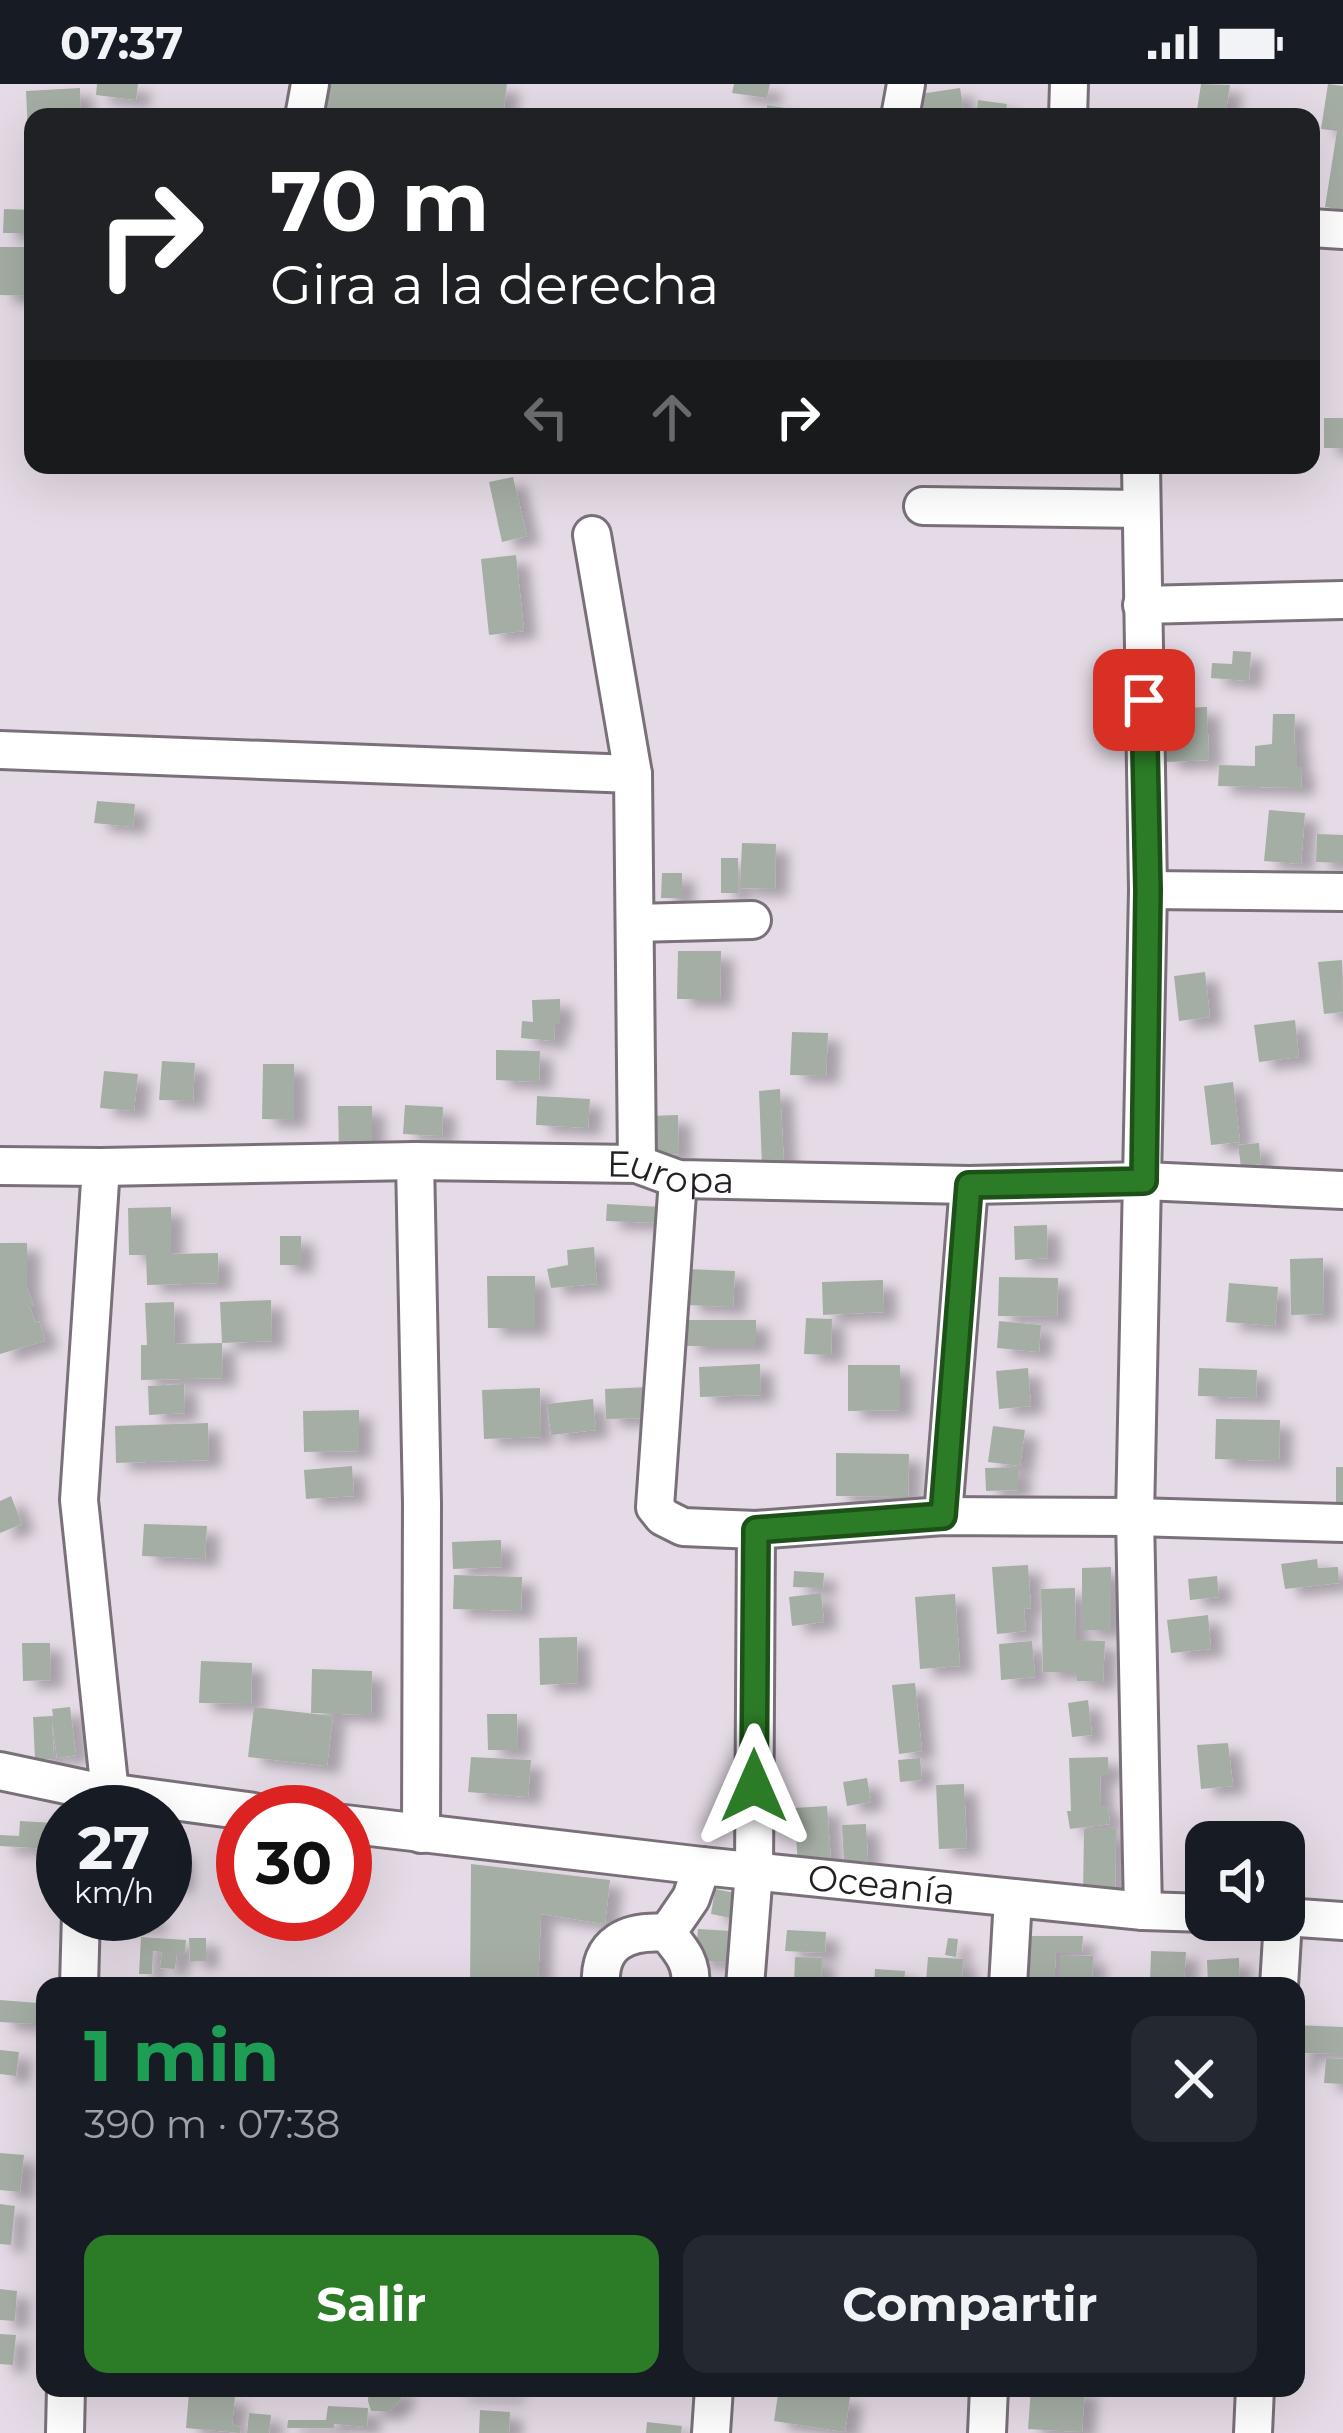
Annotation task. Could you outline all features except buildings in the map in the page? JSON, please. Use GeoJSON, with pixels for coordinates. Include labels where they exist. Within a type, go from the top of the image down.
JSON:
{"type":"FeatureCollection","features":[{"type":"Feature","properties":{"kind":"street"},"geometry":{"type":"LineString","coordinates":[[1141,474],[1148,890],[1135,1516],[1142,1911]]}},
{"type":"Feature","properties":{"kind":"street"},"geometry":{"type":"LineString","coordinates":[[923,506],[1141,508]]}},
{"type":"Feature","properties":{"kind":"street"},"geometry":{"type":"LineString","coordinates":[[592,535],[632,774],[637,1164]]}},
{"type":"Feature","properties":{"kind":"street"},"geometry":{"type":"LineString","coordinates":[[1142,605],[1343,599]]}},
{"type":"Feature","properties":{"kind":"street"},"geometry":{"type":"LineString","coordinates":[[0,750],[632,774]]}},
{"type":"Feature","properties":{"kind":"street"},"geometry":{"type":"LineString","coordinates":[[1148,890],[1343,892]]}},
{"type":"Feature","properties":{"kind":"street"},"geometry":{"type":"LineString","coordinates":[[635,922],[752,920]]}},
{"type":"Feature","properties":{"kind":"street"},"geometry":{"type":"LineString","coordinates":[[415,1161],[422,1503],[421,1834]]}},
{"type":"Feature","properties":{"kind":"street","name":"Europa"},"geometry":{"type":"LineString","coordinates":[[0,1166],[415,1161],[637,1164],[678,1179],[969,1185],[1144,1181],[1343,1190]]}},
{"type":"Feature","properties":{"kind":"street"},"geometry":{"type":"LineString","coordinates":[[92,1785],[80,1499],[101,1167]]}},
{"type":"Feature","properties":{"kind":"street"},"geometry":{"type":"LineString","coordinates":[[678,1179],[656,1508],[663,1517],[683,1527],[756,1530],[943,1516],[1343,1523]]}},
{"type":"Feature","properties":{"kind":"street"},"geometry":{"type":"LineString","coordinates":[[943,1516],[969,1185]]}},
{"type":"Feature","properties":{"kind":"street"},"geometry":{"type":"LineString","coordinates":[[746,1977],[754,1871],[756,1530]]}},
{"type":"Feature","properties":{"kind":"street"},"geometry":{"type":"LineString","coordinates":[[0,1771],[45,1785]]}},
{"type":"Feature","properties":{"kind":"street","name":"Oceanía"},"geometry":{"type":"LineString","coordinates":[[372,1828],[702,1866],[1185,1912]]}},
{"type":"Feature","properties":{"kind":"street"},"geometry":{"type":"LineString","coordinates":[[667,1933],[691,1898],[702,1866]]}},
{"type":"Feature","properties":{"kind":"street"},"geometry":{"type":"LineString","coordinates":[[1008,1977],[1012,1898]]}},
{"type":"Feature","properties":{"kind":"street"},"geometry":{"type":"LineString","coordinates":[[1305,1920],[1343,1921]]}},
{"type":"Feature","properties":{"kind":"street"},"geometry":{"type":"LineString","coordinates":[[601,1977],[602,1961],[614,1944],[631,1934],[667,1933]]}},
{"type":"Feature","properties":{"kind":"street"},"geometry":{"type":"LineString","coordinates":[[667,1933],[685,1954],[691,1977]]}},
{"type":"Feature","properties":{"kind":"street"},"geometry":{"type":"LineString","coordinates":[[79,1977],[80,1941]]}},
{"type":"Feature","properties":{"kind":"street"},"geometry":{"type":"LineString","coordinates":[[1280,1977],[1282,1941]]}},
{"type":"Feature","properties":{"kind":"street"},"geometry":{"type":"LineString","coordinates":[[65,2433],[66,2397]]}},
{"type":"Feature","properties":{"kind":"street"},"geometry":{"type":"LineString","coordinates":[[711,2433],[713,2397]]}},
{"type":"Feature","properties":{"kind":"street"},"geometry":{"type":"LineString","coordinates":[[987,2433],[989,2397]]}},
{"type":"Feature","properties":{"kind":"street"},"geometry":{"type":"LineString","coordinates":[[1252,2433],[1254,2397]]}},
{"type":"Feature","properties":{"kind":"route"},"geometry":{"type":"LineString","coordinates":[[754,1786],[756,1530],[943,1516],[969,1185],[1144,1181],[1148,890],[1144,700]]}}]}
